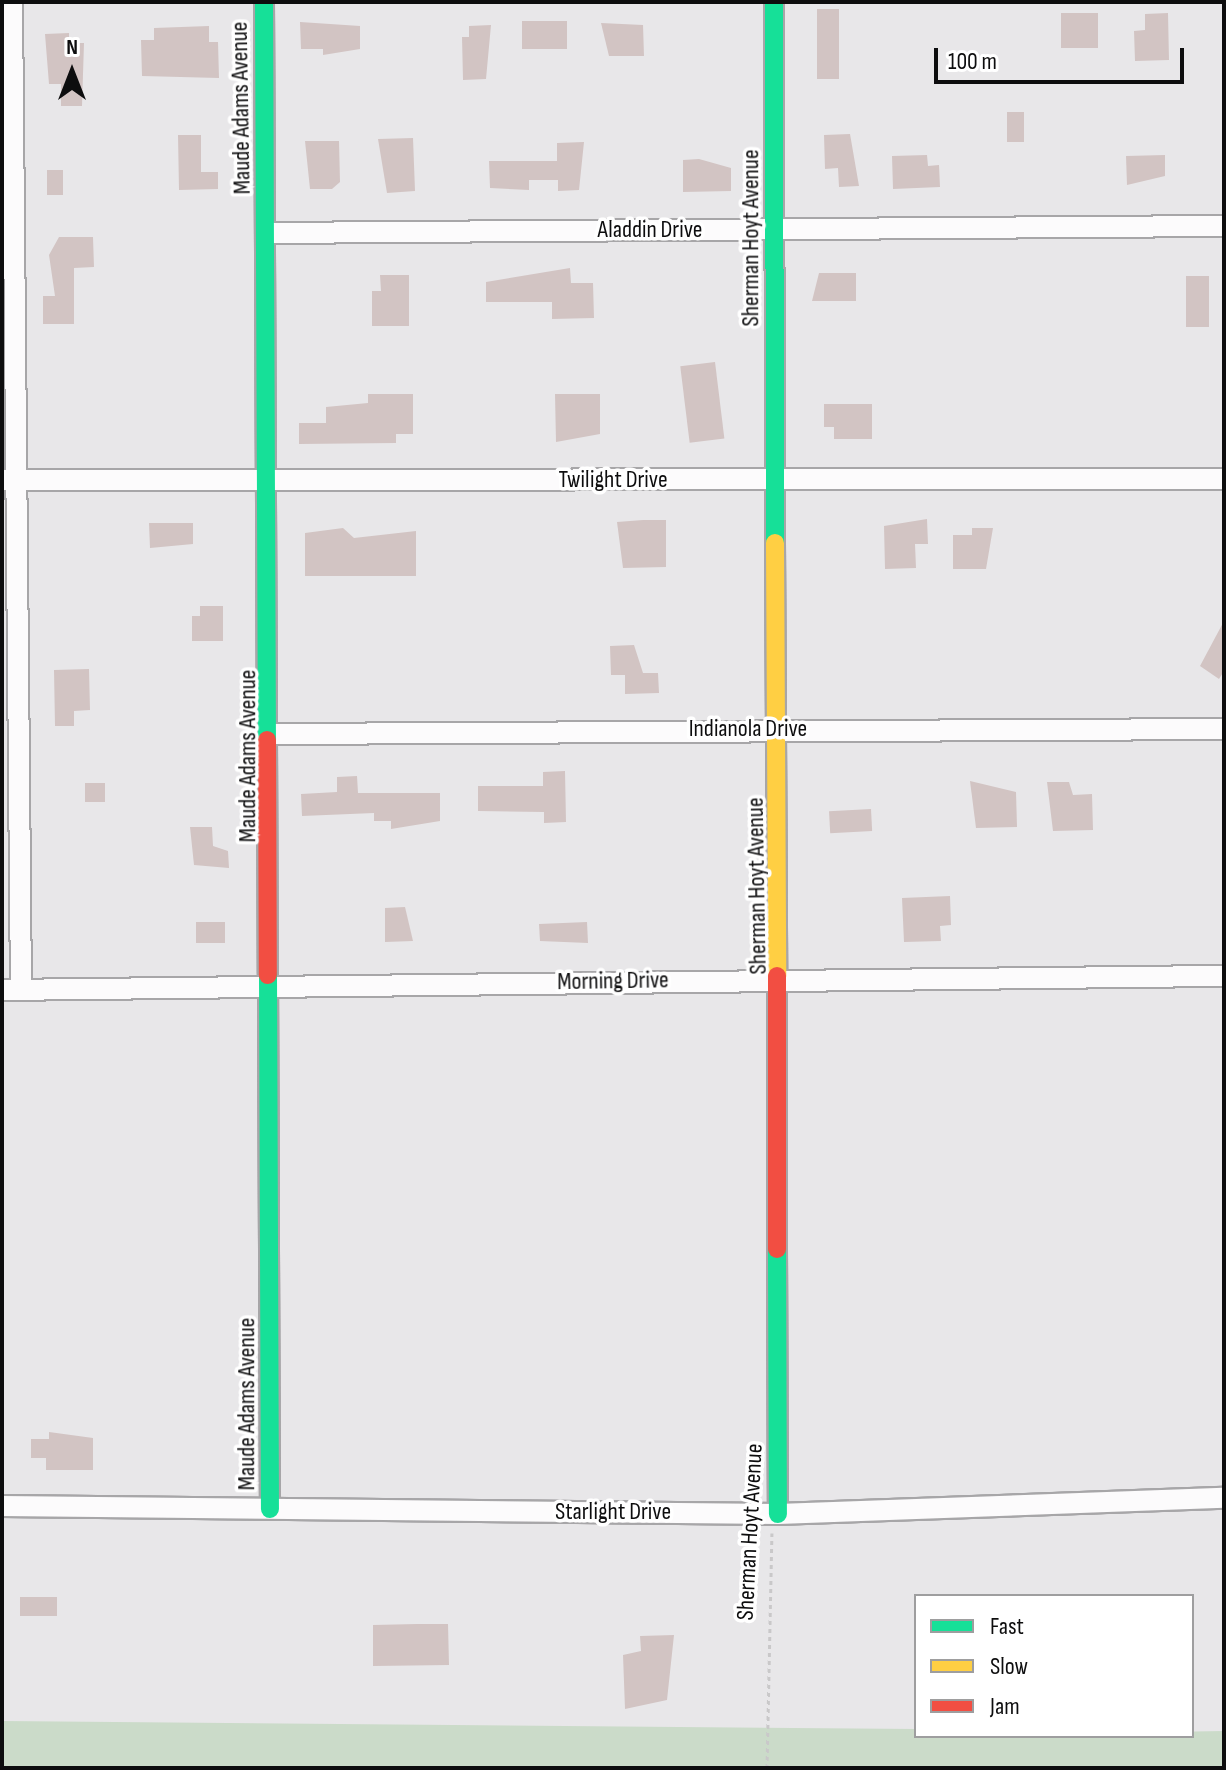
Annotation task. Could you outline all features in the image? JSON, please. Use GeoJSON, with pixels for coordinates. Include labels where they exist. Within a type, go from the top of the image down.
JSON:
{"type":"FeatureCollection","features":[{"type":"Feature","properties":{"kind":"street"},"geometry":{"type":"LineString","coordinates":[[11,990],[9,480],[12,2]]}},
{"type":"Feature","properties":{"kind":"street","name":"Maude Adams Avenue"},"geometry":{"type":"LineString","coordinates":[[264,2],[272,734],[270,1509]]}},
{"type":"Feature","properties":{"kind":"street","name":"Sherman Hoyt Avenue"},"geometry":{"type":"LineString","coordinates":[[774,2],[782,979],[778,1514]]}},
{"type":"Feature","properties":{"kind":"street","name":"Aladdin Drive"},"geometry":{"type":"LineString","coordinates":[[267,233],[1224,226]]}},
{"type":"Feature","properties":{"kind":"street","name":"Twilight Drive"},"geometry":{"type":"LineString","coordinates":[[9,480],[1224,479]]}},
{"type":"Feature","properties":{"kind":"street","name":"Indianola Drive"},"geometry":{"type":"LineString","coordinates":[[272,734],[779,728],[1224,729]]}},
{"type":"Feature","properties":{"kind":"street","name":"Morning Drive"},"geometry":{"type":"LineString","coordinates":[[11,990],[1224,976]]}},
{"type":"Feature","properties":{"kind":"street","name":"Starlight Drive"},"geometry":{"type":"LineString","coordinates":[[2,1506],[778,1514],[1224,1498]]}},
{"type":"Feature","properties":{"kind":"path","name":"Sherman Hoyt Avenue"},"geometry":{"type":"LineString","coordinates":[[767,1768],[768,1547],[778,1514]]}},
{"type":"Feature","properties":{"kind":"green space"},"geometry":{"type":"Polygon","coordinates":[[[2,1721],[914,1729],[914,1738],[1194,1738],[1194,1731],[1224,1731],[1224,1768],[2,1768],[2,1721]]]}},
{"type":"Feature","properties":{"kind":"building"},"geometry":{"type":"Polygon","coordinates":[[[817,9],[839,9],[839,79],[817,79],[817,9]]]}},
{"type":"Feature","properties":{"kind":"building"},"geometry":{"type":"Polygon","coordinates":[[[1061,13],[1098,13],[1098,48],[1061,48],[1061,13]]]}},
{"type":"Feature","properties":{"kind":"building"},"geometry":{"type":"Polygon","coordinates":[[[1168,13],[1169,60],[1135,61],[1134,31],[1145,30],[1145,14],[1168,13]]]}},
{"type":"Feature","properties":{"kind":"building"},"geometry":{"type":"Polygon","coordinates":[[[522,21],[567,21],[567,49],[522,49],[522,21]]]}},
{"type":"Feature","properties":{"kind":"building"},"geometry":{"type":"Polygon","coordinates":[[[300,22],[360,26],[360,49],[323,55],[323,49],[301,49],[300,22]]]}},
{"type":"Feature","properties":{"kind":"building"},"geometry":{"type":"Polygon","coordinates":[[[601,23],[643,25],[644,56],[609,56],[601,23]]]}},
{"type":"Feature","properties":{"kind":"building"},"geometry":{"type":"Polygon","coordinates":[[[491,25],[486,79],[463,80],[462,37],[469,37],[469,26],[491,25]]]}},
{"type":"Feature","properties":{"kind":"building"},"geometry":{"type":"Polygon","coordinates":[[[209,26],[209,42],[218,42],[219,78],[142,76],[141,40],[154,40],[154,28],[209,26]]]}},
{"type":"Feature","properties":{"kind":"building"},"geometry":{"type":"Polygon","coordinates":[[[69,33],[69,43],[84,43],[82,106],[61,106],[61,84],[49,84],[45,34],[69,33]]]}},
{"type":"Feature","properties":{"kind":"building"},"geometry":{"type":"Polygon","coordinates":[[[1007,112],[1024,112],[1024,142],[1007,142],[1007,112]]]}},
{"type":"Feature","properties":{"kind":"building"},"geometry":{"type":"Polygon","coordinates":[[[850,134],[859,186],[839,187],[838,168],[825,169],[824,135],[850,134]]]}},
{"type":"Feature","properties":{"kind":"building"},"geometry":{"type":"Polygon","coordinates":[[[178,135],[201,135],[201,172],[218,172],[218,189],[179,190],[178,135]]]}},
{"type":"Feature","properties":{"kind":"building"},"geometry":{"type":"Polygon","coordinates":[[[413,138],[415,191],[387,193],[378,139],[413,138]]]}},
{"type":"Feature","properties":{"kind":"building"},"geometry":{"type":"Polygon","coordinates":[[[305,141],[339,141],[340,182],[332,189],[310,189],[305,141]]]}},
{"type":"Feature","properties":{"kind":"building"},"geometry":{"type":"Polygon","coordinates":[[[584,142],[579,190],[558,191],[558,180],[529,180],[529,190],[490,188],[489,161],[557,161],[557,143],[584,142]]]}},
{"type":"Feature","properties":{"kind":"building"},"geometry":{"type":"Polygon","coordinates":[[[927,155],[928,166],[939,165],[940,187],[893,189],[892,156],[927,155]]]}},
{"type":"Feature","properties":{"kind":"building"},"geometry":{"type":"Polygon","coordinates":[[[1165,155],[1165,176],[1127,185],[1126,156],[1165,155]]]}},
{"type":"Feature","properties":{"kind":"building"},"geometry":{"type":"Polygon","coordinates":[[[699,159],[731,168],[731,191],[683,192],[683,160],[699,159]]]}},
{"type":"Feature","properties":{"kind":"building"},"geometry":{"type":"Polygon","coordinates":[[[47,170],[63,170],[63,195],[47,195],[47,170]]]}},
{"type":"Feature","properties":{"kind":"building"},"geometry":{"type":"Polygon","coordinates":[[[59,237],[93,237],[94,267],[74,268],[74,324],[43,324],[43,296],[55,296],[49,255],[59,237]]]}},
{"type":"Feature","properties":{"kind":"building"},"geometry":{"type":"Polygon","coordinates":[[[570,268],[571,283],[593,283],[594,318],[552,319],[552,302],[486,302],[486,282],[570,268]]]}},
{"type":"Feature","properties":{"kind":"building"},"geometry":{"type":"Polygon","coordinates":[[[819,273],[856,273],[856,301],[812,301],[819,273]]]}},
{"type":"Feature","properties":{"kind":"building"},"geometry":{"type":"Polygon","coordinates":[[[380,275],[409,275],[409,326],[372,326],[372,291],[381,291],[380,275]]]}},
{"type":"Feature","properties":{"kind":"building"},"geometry":{"type":"Polygon","coordinates":[[[1186,276],[1209,276],[1209,327],[1186,327],[1186,276]]]}},
{"type":"Feature","properties":{"kind":"building"},"geometry":{"type":"Polygon","coordinates":[[[715,362],[724,438],[690,443],[680,366],[715,362]]]}},
{"type":"Feature","properties":{"kind":"building"},"geometry":{"type":"Polygon","coordinates":[[[368,394],[413,394],[413,434],[396,434],[396,443],[299,444],[299,423],[326,423],[326,407],[368,403],[368,394]]]}},
{"type":"Feature","properties":{"kind":"building"},"geometry":{"type":"Polygon","coordinates":[[[555,394],[600,394],[600,434],[556,442],[555,394]]]}},
{"type":"Feature","properties":{"kind":"building"},"geometry":{"type":"Polygon","coordinates":[[[824,404],[872,404],[872,439],[834,439],[834,427],[824,427],[824,404]]]}},
{"type":"Feature","properties":{"kind":"building"},"geometry":{"type":"Polygon","coordinates":[[[927,519],[928,544],[915,544],[916,568],[885,569],[884,526],[927,519]]]}},
{"type":"Feature","properties":{"kind":"building"},"geometry":{"type":"Polygon","coordinates":[[[666,520],[666,567],[623,568],[617,522],[666,520]]]}},
{"type":"Feature","properties":{"kind":"building"},"geometry":{"type":"Polygon","coordinates":[[[149,523],[193,523],[193,544],[150,548],[149,523]]]}},
{"type":"Feature","properties":{"kind":"building"},"geometry":{"type":"Polygon","coordinates":[[[343,528],[354,538],[416,531],[416,576],[305,576],[305,533],[343,528]]]}},
{"type":"Feature","properties":{"kind":"building"},"geometry":{"type":"Polygon","coordinates":[[[972,528],[993,528],[986,569],[953,569],[953,535],[972,535],[972,528]]]}},
{"type":"Feature","properties":{"kind":"building"},"geometry":{"type":"Polygon","coordinates":[[[200,606],[223,606],[223,641],[192,641],[192,616],[200,616],[200,606]]]}},
{"type":"Feature","properties":{"kind":"building"},"geometry":{"type":"Polygon","coordinates":[[[1224,621],[1224,671],[1219,679],[1200,666],[1224,621]]]}},
{"type":"Feature","properties":{"kind":"building"},"geometry":{"type":"Polygon","coordinates":[[[634,645],[643,673],[658,673],[659,693],[625,694],[625,675],[611,675],[610,646],[634,645]]]}},
{"type":"Feature","properties":{"kind":"building"},"geometry":{"type":"Polygon","coordinates":[[[89,669],[90,710],[74,711],[74,726],[55,726],[54,670],[89,669]]]}},
{"type":"Feature","properties":{"kind":"building"},"geometry":{"type":"Polygon","coordinates":[[[565,771],[566,822],[544,823],[544,812],[478,811],[478,786],[543,786],[543,772],[565,771]]]}},
{"type":"Feature","properties":{"kind":"building"},"geometry":{"type":"Polygon","coordinates":[[[357,776],[358,793],[440,793],[440,821],[391,829],[391,821],[374,821],[374,813],[302,816],[301,794],[337,792],[337,777],[357,776]]]}},
{"type":"Feature","properties":{"kind":"building"},"geometry":{"type":"Polygon","coordinates":[[[970,781],[1016,792],[1017,827],[976,828],[970,781]]]}},
{"type":"Feature","properties":{"kind":"building"},"geometry":{"type":"Polygon","coordinates":[[[1047,782],[1069,782],[1073,795],[1092,794],[1093,830],[1053,831],[1047,782]]]}},
{"type":"Feature","properties":{"kind":"building"},"geometry":{"type":"Polygon","coordinates":[[[85,783],[105,783],[105,802],[85,802],[85,783]]]}},
{"type":"Feature","properties":{"kind":"building"},"geometry":{"type":"Polygon","coordinates":[[[871,809],[872,831],[830,833],[829,811],[871,809]]]}},
{"type":"Feature","properties":{"kind":"building"},"geometry":{"type":"Polygon","coordinates":[[[190,827],[212,827],[213,846],[228,851],[229,868],[194,865],[190,827]]]}},
{"type":"Feature","properties":{"kind":"building"},"geometry":{"type":"Polygon","coordinates":[[[950,896],[951,925],[940,926],[941,941],[904,942],[902,898],[950,896]]]}},
{"type":"Feature","properties":{"kind":"building"},"geometry":{"type":"Polygon","coordinates":[[[405,907],[413,941],[385,942],[385,908],[405,907]]]}},
{"type":"Feature","properties":{"kind":"building"},"geometry":{"type":"Polygon","coordinates":[[[196,922],[225,922],[225,943],[196,943],[196,922]]]}},
{"type":"Feature","properties":{"kind":"building"},"geometry":{"type":"Polygon","coordinates":[[[587,922],[588,943],[540,941],[539,924],[587,922]]]}},
{"type":"Feature","properties":{"kind":"building"},"geometry":{"type":"Polygon","coordinates":[[[49,1432],[93,1438],[93,1470],[46,1470],[46,1458],[31,1458],[31,1439],[49,1439],[49,1432]]]}},
{"type":"Feature","properties":{"kind":"building"},"geometry":{"type":"Polygon","coordinates":[[[20,1597],[57,1597],[57,1616],[20,1616],[20,1597]]]}},
{"type":"Feature","properties":{"kind":"building"},"geometry":{"type":"Polygon","coordinates":[[[448,1624],[449,1665],[373,1666],[373,1625],[448,1624]]]}},
{"type":"Feature","properties":{"kind":"building"},"geometry":{"type":"Polygon","coordinates":[[[674,1635],[667,1700],[625,1709],[623,1655],[641,1651],[640,1636],[674,1635]]]}},
{"type":"Feature","properties":{"kind":"traffic: fast"},"geometry":{"type":"LineString","coordinates":[[264,2],[267,740]]}},
{"type":"Feature","properties":{"kind":"traffic: fast"},"geometry":{"type":"LineString","coordinates":[[774,2],[775,543]]}},
{"type":"Feature","properties":{"kind":"traffic: fast"},"geometry":{"type":"LineString","coordinates":[[268,975],[270,1509]]}},
{"type":"Feature","properties":{"kind":"traffic: fast"},"geometry":{"type":"LineString","coordinates":[[777,1249],[778,1514]]}},
{"type":"Feature","properties":{"kind":"traffic: slow"},"geometry":{"type":"LineString","coordinates":[[775,543],[777,976]]}},
{"type":"Feature","properties":{"kind":"traffic: jam"},"geometry":{"type":"LineString","coordinates":[[267,740],[268,975]]}},
{"type":"Feature","properties":{"kind":"traffic: jam"},"geometry":{"type":"LineString","coordinates":[[777,976],[777,1249]]}}]}
